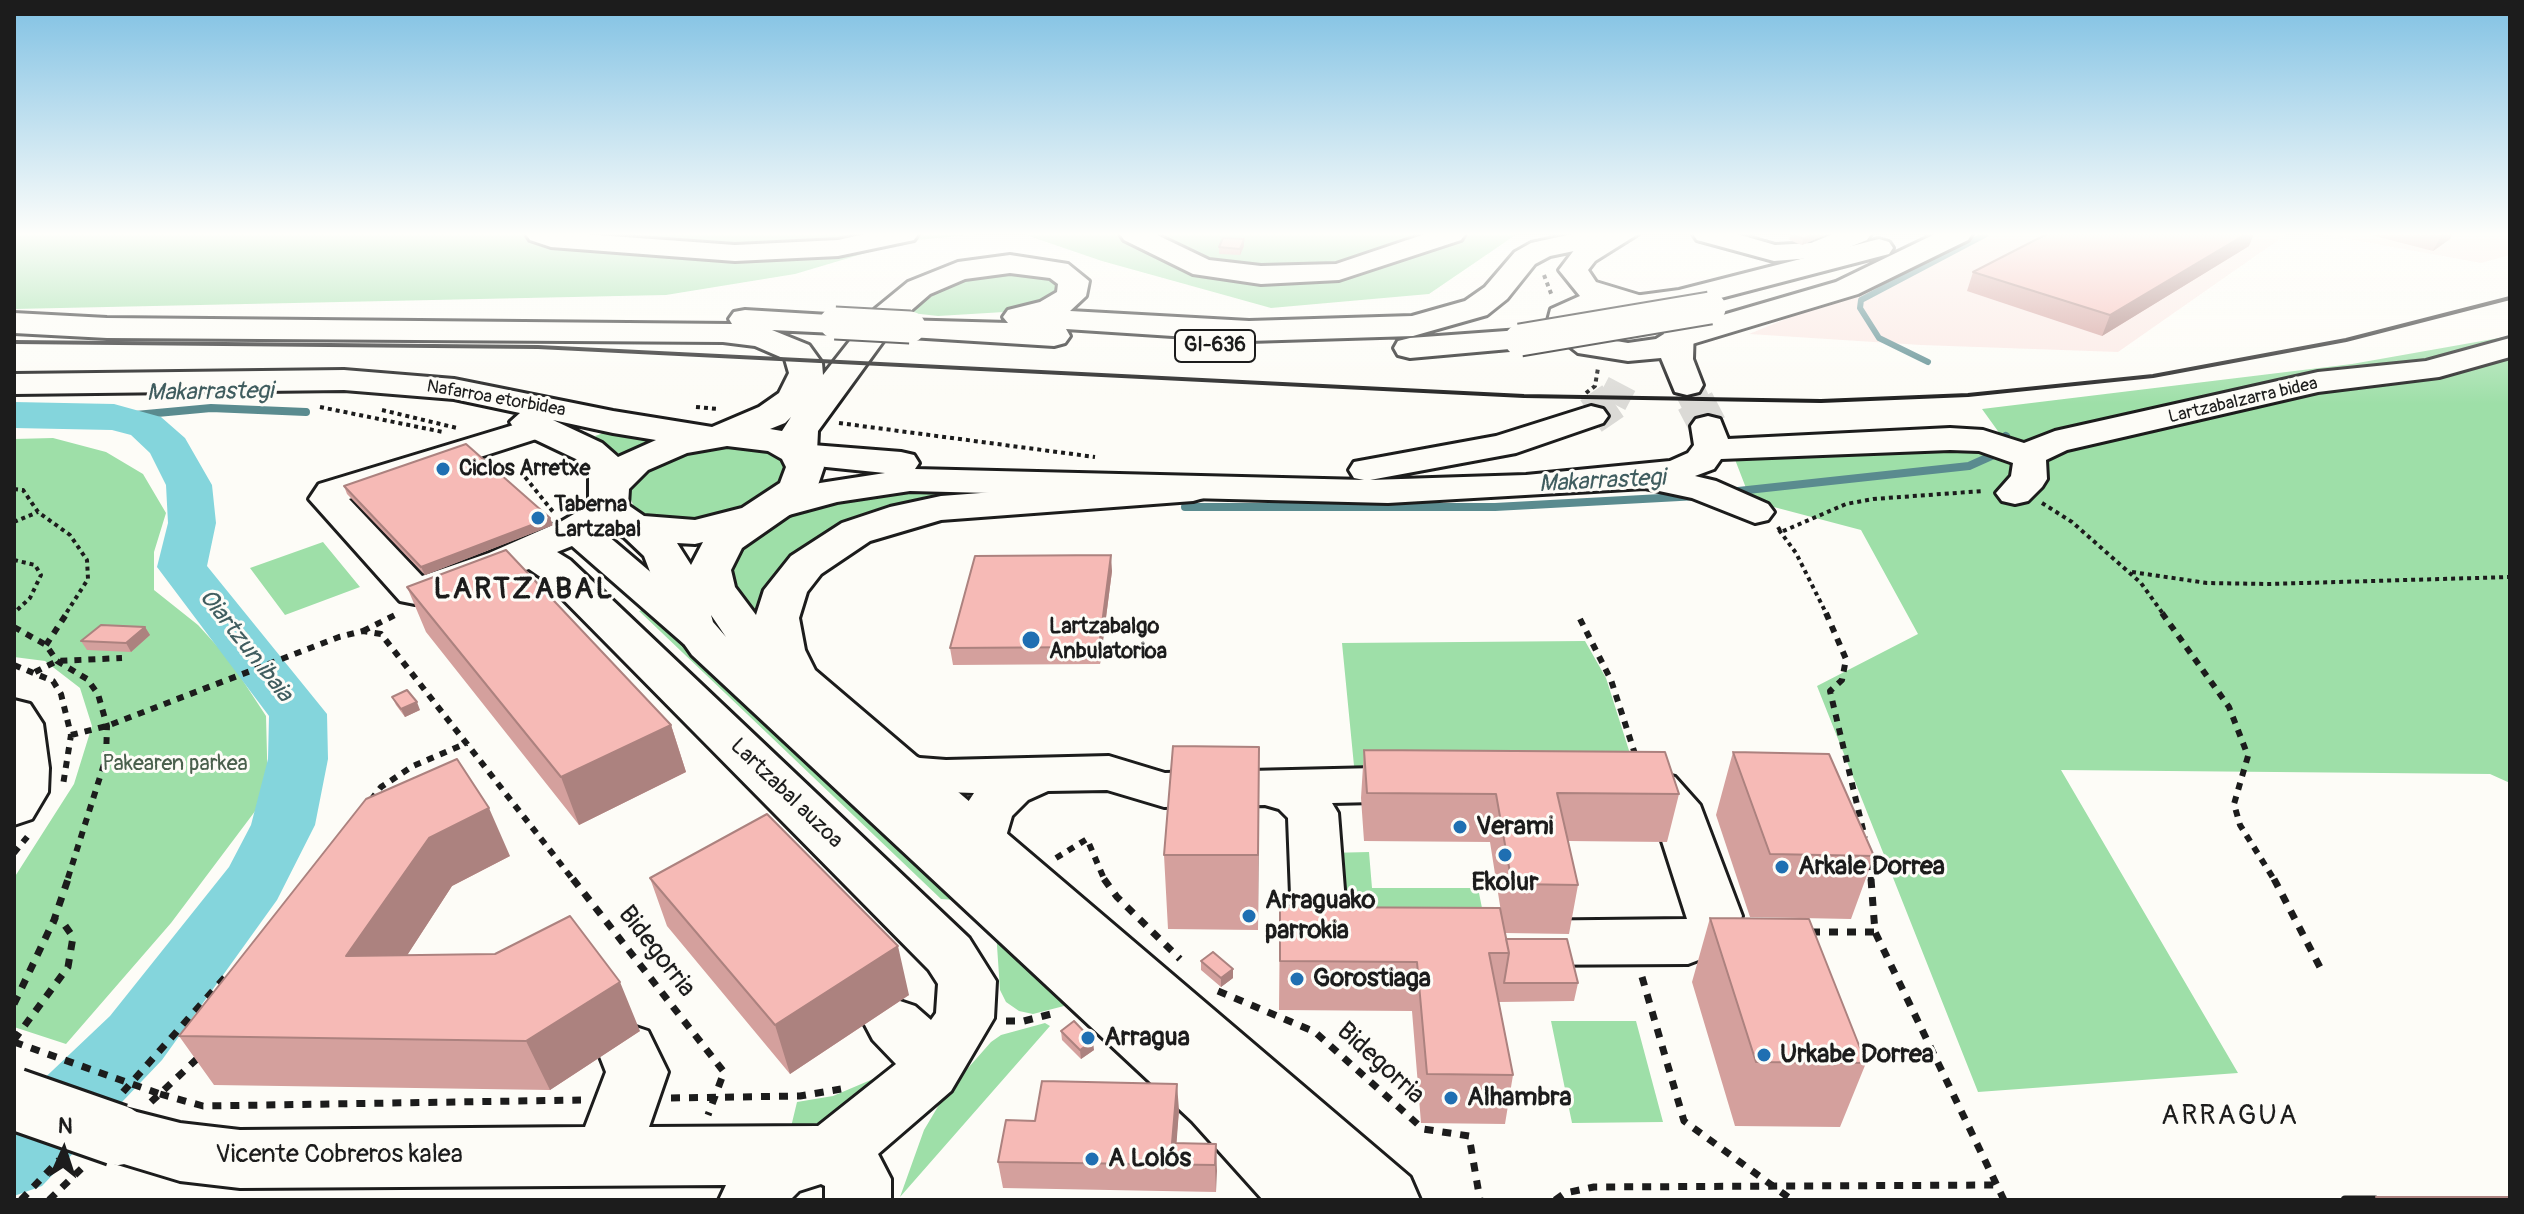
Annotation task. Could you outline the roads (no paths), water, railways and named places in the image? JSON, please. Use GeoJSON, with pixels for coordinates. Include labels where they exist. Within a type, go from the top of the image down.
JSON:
{"type":"FeatureCollection","features":[{"type":"Feature","properties":{"kind":"main road"},"geometry":{"type":"LineString","coordinates":[[917,291],[886,316],[802,442],[803,481],[733,533],[717,551],[711,579],[724,604],[749,637],[804,689],[1385,1200]]}},
{"type":"Feature","properties":{"kind":"main road"},"geometry":{"type":"LineString","coordinates":[[1019,317],[1062,302],[1073,291]]}},
{"type":"Feature","properties":{"kind":"main road"},"geometry":{"type":"LineString","coordinates":[[910,327],[1019,317],[1234,331],[1413,326],[1476,308],[1498,291]]}},
{"type":"Feature","properties":{"kind":"main road"},"geometry":{"type":"LineString","coordinates":[[1630,303],[1679,299],[1713,291]]}},
{"type":"Feature","properties":{"kind":"main road","name":"GI-636"},"geometry":{"type":"LineString","coordinates":[[14,320],[601,316],[835,323],[1268,349],[1425,347],[1520,340],[1710,308],[1783,291]]}},
{"type":"Feature","properties":{"kind":"main road"},"geometry":{"type":"LineString","coordinates":[[1678,340],[1838,291]]}},
{"type":"Feature","properties":{"kind":"main road"},"geometry":{"type":"LineString","coordinates":[[14,320],[107,328],[723,332],[783,344],[797,352],[805,363],[803,385],[772,415],[708,427],[624,469],[608,513],[695,532],[765,512]]}},
{"type":"Feature","properties":{"kind":"main road","name":"Nafarroa etorbidea"},"geometry":{"type":"LineString","coordinates":[[14,384],[344,380],[454,389],[613,422],[708,427],[777,441],[802,442]]}},
{"type":"Feature","properties":{"kind":"main road","name":"Nafarroa etorbidea"},"geometry":{"type":"LineString","coordinates":[[282,382],[439,400],[556,433],[608,468],[608,513],[660,549],[672,568],[681,600],[699,635],[1215,1101],[1308,1200]]}},
{"type":"Feature","properties":{"kind":"main road"},"geometry":{"type":"LineString","coordinates":[[804,689],[782,650],[777,618],[780,604],[806,565],[856,532],[904,515],[941,508],[1193,489]]}},
{"type":"Feature","properties":{"kind":"street"},"geometry":{"type":"LineString","coordinates":[[1557,291],[1561,328],[1591,352],[1610,359],[1618,369],[1622,384]]}},
{"type":"Feature","properties":{"kind":"street"},"geometry":{"type":"LineString","coordinates":[[1594,291],[1673,319],[1681,332],[1677,359],[1687,385]]}},
{"type":"Feature","properties":{"kind":"street"},"geometry":{"type":"LineString","coordinates":[[1560,306],[1630,303]]}},
{"type":"Feature","properties":{"kind":"street"},"geometry":{"type":"LineString","coordinates":[[1591,352],[1648,351],[1678,340]]}},
{"type":"Feature","properties":{"kind":"street","name":"Lartzabalzarra bidea"},"geometry":{"type":"LineString","coordinates":[[1711,461],[1728,450],[1939,438],[2006,449],[2055,442],[2318,382],[2428,370],[2510,347]]}},
{"type":"Feature","properties":{"kind":"street"},"geometry":{"type":"LineString","coordinates":[[802,442],[1184,479],[1295,478],[1437,458],[1541,434],[1587,406]]}},
{"type":"Feature","properties":{"kind":"street","name":"Lartzabal auzoa"},"geometry":{"type":"LineString","coordinates":[[556,433],[469,447],[327,496],[415,592],[491,576],[536,556],[556,569],[949,954],[967,981],[965,1018],[880,1137],[842,1173]]}},
{"type":"Feature","properties":{"kind":"street"},"geometry":{"type":"LineString","coordinates":[[2006,449],[2031,464],[2029,479],[2015,493]]}},
{"type":"Feature","properties":{"kind":"street"},"geometry":{"type":"LineString","coordinates":[[765,512],[833,491],[910,480],[1388,492],[1643,477],[1711,461],[1768,522]]}},
{"type":"Feature","properties":{"kind":"street","name":"Lartzabal auzoa"},"geometry":{"type":"LineString","coordinates":[[491,576],[608,513]]}},
{"type":"Feature","properties":{"kind":"street"},"geometry":{"type":"LineString","coordinates":[[14,715],[20,724],[18,782]]}},
{"type":"Feature","properties":{"kind":"street"},"geometry":{"type":"LineString","coordinates":[[889,764],[930,776],[1109,773],[1164,790],[1472,784]]}},
{"type":"Feature","properties":{"kind":"street"},"geometry":{"type":"LineString","coordinates":[[983,846],[981,833],[989,808],[1011,788],[1042,775]]}},
{"type":"Feature","properties":{"kind":"street"},"geometry":{"type":"LineString","coordinates":[[1457,943],[1688,942],[1701,939],[1714,925],[1715,916],[1675,805],[1658,789],[1639,783],[1583,783]]}},
{"type":"Feature","properties":{"kind":"street"},"geometry":{"type":"LineString","coordinates":[[1272,789],[1297,797],[1313,813],[1316,913],[1323,929],[1351,944],[1394,944]]}},
{"type":"Feature","properties":{"kind":"street"},"geometry":{"type":"LineString","coordinates":[[894,1023],[920,1047],[923,1079]]}},
{"type":"Feature","properties":{"kind":"street","name":"Vicente Cobreros kalea"},"geometry":{"type":"LineString","coordinates":[[14,1099],[180,1152],[240,1159],[621,1101],[694,1135],[842,1173]]}},
{"type":"Feature","properties":{"kind":"street"},"geometry":{"type":"LineString","coordinates":[[694,1135],[738,1192],[740,1200]]}},
{"type":"Feature","properties":{"kind":"street"},"geometry":{"type":"LineString","coordinates":[[752,1200],[759,1186],[776,1170],[798,1159],[842,1173]]}},
{"type":"Feature","properties":{"kind":"waterway","name":"Makarrastegi"},"geometry":{"type":"LineString","coordinates":[[1879,291],[1861,300],[1860,308],[1879,338],[1928,362]]}},
{"type":"Feature","properties":{"kind":"waterway","name":"Makarrastegi"},"geometry":{"type":"LineString","coordinates":[[114,417],[211,408],[306,412]]}},
{"type":"Feature","properties":{"kind":"waterway","name":"Oiartzun ibaia"},"geometry":{"type":"LineString","coordinates":[[14,415],[114,417],[146,426],[169,447],[189,485],[192,523],[182,567],[298,714],[298,759],[283,825],[254,883],[136,1038],[14,1160]]}},
{"type":"Feature","properties":{"kind":"waterway","name":"Makarrastegi"},"geometry":{"type":"LineString","coordinates":[[1729,492],[1969,466],[1998,453],[2006,436]]}},
{"type":"Feature","properties":{"kind":"waterway","name":"Makarrastegi"},"geometry":{"type":"LineString","coordinates":[[1185,507],[1495,507],[1698,496]]}},
{"type":"Feature","properties":{"kind":"tunnel"},"geometry":{"type":"LineString","coordinates":[[1612,403],[1622,384]]}},
{"type":"Feature","properties":{"kind":"tunnel"},"geometry":{"type":"LineString","coordinates":[[1687,385],[1695,401]]}},
{"type":"Feature","properties":{"kind":"tunnel"},"geometry":{"type":"LineString","coordinates":[[1591,416],[1613,401]]}},
{"type":"Feature","properties":{"kind":"tunnel"},"geometry":{"type":"LineString","coordinates":[[1695,401],[1708,426]]}},
{"type":"Feature","properties":{"kind":"railway"},"geometry":{"type":"LineString","coordinates":[[14,342],[538,347],[1524,396],[1821,401],[1968,395],[2153,376],[2346,340],[2510,298]]}},
{"type":"Feature","properties":{"kind":"railway"},"geometry":{"type":"LineString","coordinates":[[2345,1200],[2375,1200]]}},
{"type":"Feature","properties":{"kind":"place","name":"Ciclos Arretxe"},"geometry":{"type":"Point","coordinates":[443,469]}},
{"type":"Feature","properties":{"kind":"place","name":"Taberna Lartzabal"},"geometry":{"type":"Point","coordinates":[538,518]}},
{"type":"Feature","properties":{"kind":"place","name":"Lartzabalgo Anbulatorioa"},"geometry":{"type":"Point","coordinates":[1031,640]}},
{"type":"Feature","properties":{"kind":"place","name":"Verami"},"geometry":{"type":"Point","coordinates":[1460,827]}},
{"type":"Feature","properties":{"kind":"place","name":"Ekolur"},"geometry":{"type":"Point","coordinates":[1505,855]}},
{"type":"Feature","properties":{"kind":"place","name":"Arkale Dorrea"},"geometry":{"type":"Point","coordinates":[1782,867]}},
{"type":"Feature","properties":{"kind":"place","name":"Arraguako parrokia"},"geometry":{"type":"Point","coordinates":[1249,916]}},
{"type":"Feature","properties":{"kind":"place","name":"Gorostiaga"},"geometry":{"type":"Point","coordinates":[1297,979]}},
{"type":"Feature","properties":{"kind":"place","name":"Arragua"},"geometry":{"type":"Point","coordinates":[1088,1038]}},
{"type":"Feature","properties":{"kind":"place","name":"Urkabe Dorrea"},"geometry":{"type":"Point","coordinates":[1764,1055]}},
{"type":"Feature","properties":{"kind":"place","name":"Alhambra"},"geometry":{"type":"Point","coordinates":[1451,1098]}},
{"type":"Feature","properties":{"kind":"place","name":"A Lolós"},"geometry":{"type":"Point","coordinates":[1092,1159]}},
{"type":"Feature","properties":{"kind":"district","name":"LARTZABAL"},"geometry":{"type":"Point","coordinates":[524,590]}},
{"type":"Feature","properties":{"kind":"district","name":"ARRAGUA"},"geometry":{"type":"Point","coordinates":[2230,1117]}},
{"type":"Feature","properties":{"kind":"park label","name":"Pakearen parkea"},"geometry":{"type":"Point","coordinates":[175,764]}}]}
